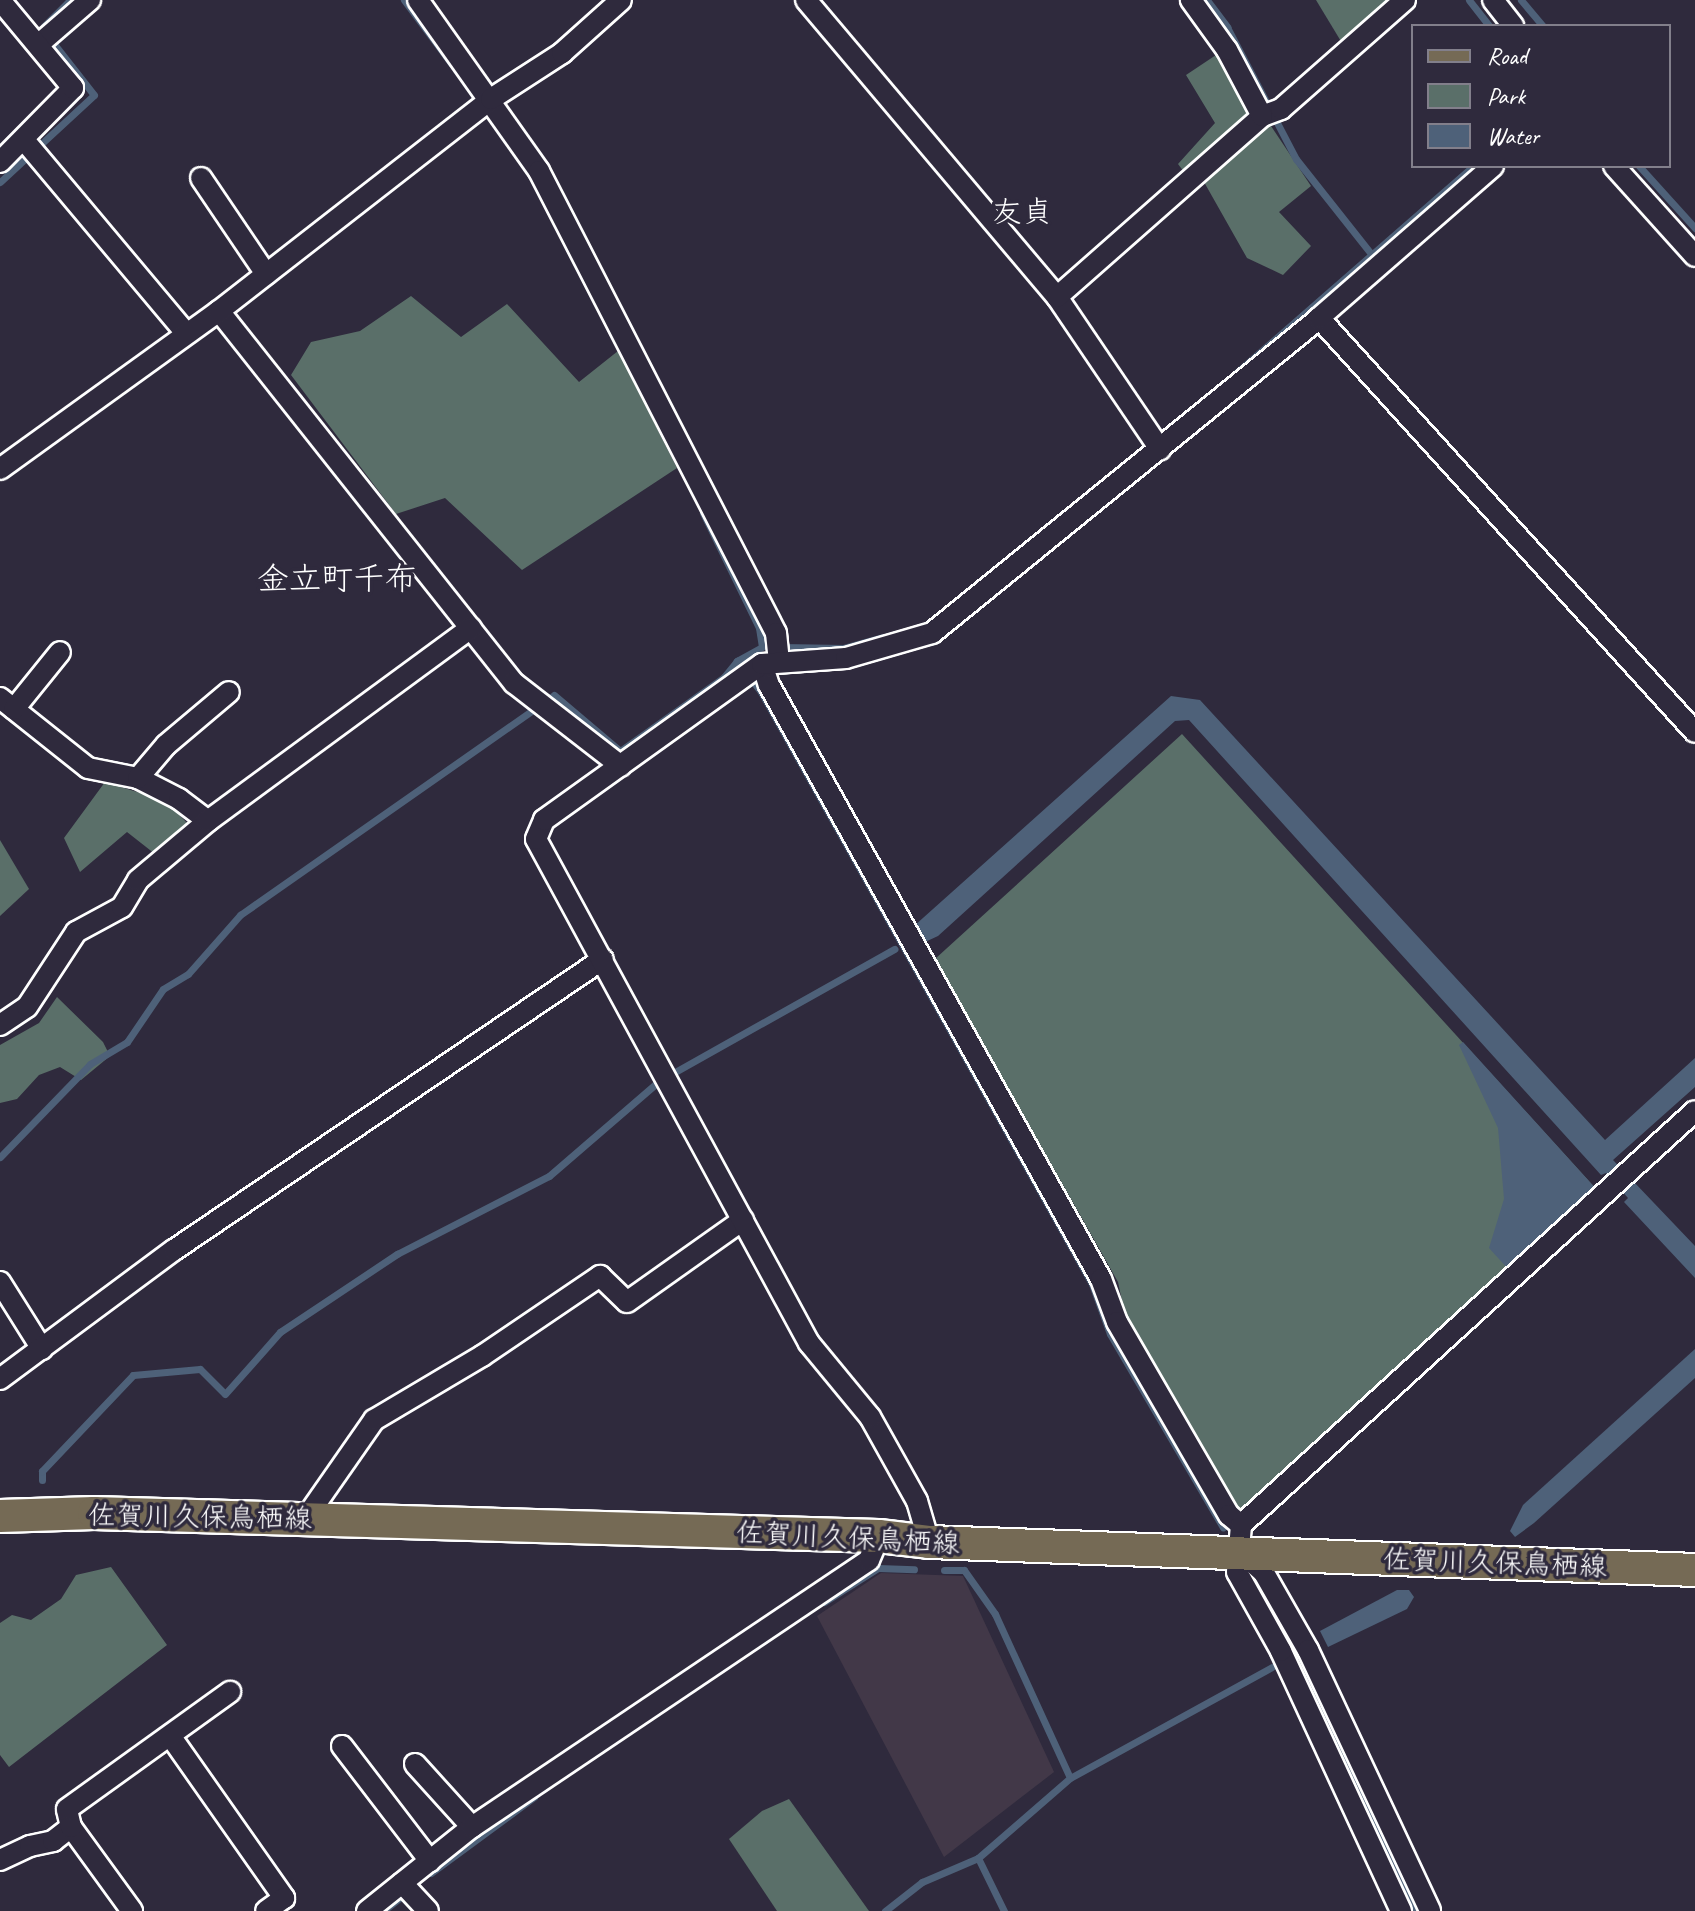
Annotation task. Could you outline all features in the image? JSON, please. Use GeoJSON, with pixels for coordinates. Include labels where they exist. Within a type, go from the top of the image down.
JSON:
{"type":"FeatureCollection","features":[{"type":"Feature","properties":{"kind":"main road","name":"佐賀川久保鳥栖線"},"geometry":{"type":"LineString","coordinates":[[0,1516],[94,1513],[879,1536],[929,1542],[1241,1538],[1695,1570]]}},
{"type":"Feature","properties":{"kind":"street"},"geometry":{"type":"LineString","coordinates":[[0,0],[73,88],[0,162]]}},
{"type":"Feature","properties":{"kind":"street"},"geometry":{"type":"LineString","coordinates":[[38,45],[90,0]]}},
{"type":"Feature","properties":{"kind":"street"},"geometry":{"type":"LineString","coordinates":[[418,0],[491,99],[539,171],[776,633],[769,685],[1101,1279],[1117,1322],[1308,1650],[1430,1911]]}},
{"type":"Feature","properties":{"kind":"street"},"geometry":{"type":"LineString","coordinates":[[0,469],[219,311],[491,99],[562,53],[621,0]]}},
{"type":"Feature","properties":{"kind":"street"},"geometry":{"type":"LineString","coordinates":[[806,0],[1057,297],[1155,442]]}},
{"type":"Feature","properties":{"kind":"street"},"geometry":{"type":"LineString","coordinates":[[1191,0],[1272,112]]}},
{"type":"Feature","properties":{"kind":"street"},"geometry":{"type":"LineString","coordinates":[[1057,297],[1405,0]]}},
{"type":"Feature","properties":{"kind":"street"},"geometry":{"type":"LineString","coordinates":[[1493,0],[1511,24]]}},
{"type":"Feature","properties":{"kind":"street"},"geometry":{"type":"LineString","coordinates":[[24,140],[186,333]]}},
{"type":"Feature","properties":{"kind":"street"},"geometry":{"type":"LineString","coordinates":[[929,1542],[917,1501],[870,1417],[809,1343],[536,839],[544,820],[740,678],[770,663],[846,658],[932,633],[1155,442],[1319,318],[1491,168]]}},
{"type":"Feature","properties":{"kind":"street"},"geometry":{"type":"LineString","coordinates":[[1616,168],[1695,256]]}},
{"type":"Feature","properties":{"kind":"street"},"geometry":{"type":"LineString","coordinates":[[201,178],[266,274]]}},
{"type":"Feature","properties":{"kind":"street"},"geometry":{"type":"LineString","coordinates":[[219,311],[514,683],[621,766]]}},
{"type":"Feature","properties":{"kind":"street"},"geometry":{"type":"LineString","coordinates":[[1319,318],[1695,732]]}},
{"type":"Feature","properties":{"kind":"street"},"geometry":{"type":"LineString","coordinates":[[0,1025],[27,1007],[76,932],[122,907],[138,880],[208,821],[471,628]]}},
{"type":"Feature","properties":{"kind":"street"},"geometry":{"type":"LineString","coordinates":[[60,652],[7,703],[88,768],[138,778],[179,799],[208,821]]}},
{"type":"Feature","properties":{"kind":"street"},"geometry":{"type":"LineString","coordinates":[[138,778],[166,745],[229,692]]}},
{"type":"Feature","properties":{"kind":"street"},"geometry":{"type":"LineString","coordinates":[[0,1379],[174,1250],[603,959]]}},
{"type":"Feature","properties":{"kind":"street"},"geometry":{"type":"LineString","coordinates":[[1401,1911],[1281,1651],[1237,1572],[1241,1538],[1695,1111]]}},
{"type":"Feature","properties":{"kind":"street"},"geometry":{"type":"LineString","coordinates":[[305,1519],[374,1420],[482,1356],[600,1276],[627,1302],[743,1220]]}},
{"type":"Feature","properties":{"kind":"street"},"geometry":{"type":"LineString","coordinates":[[0,1282],[42,1349]]}},
{"type":"Feature","properties":{"kind":"street"},"geometry":{"type":"LineString","coordinates":[[367,1911],[472,1827],[869,1560],[879,1536]]}},
{"type":"Feature","properties":{"kind":"street"},"geometry":{"type":"LineString","coordinates":[[132,1911],[71,1827],[67,1809],[230,1692]]}},
{"type":"Feature","properties":{"kind":"street"},"geometry":{"type":"LineString","coordinates":[[171,1737],[289,1905],[266,1911]]}},
{"type":"Feature","properties":{"kind":"street"},"geometry":{"type":"LineString","coordinates":[[342,1746],[430,1861]]}},
{"type":"Feature","properties":{"kind":"street"},"geometry":{"type":"LineString","coordinates":[[415,1764],[472,1827]]}},
{"type":"Feature","properties":{"kind":"street"},"geometry":{"type":"LineString","coordinates":[[0,1860],[30,1846],[53,1841],[71,1827]]}},
{"type":"Feature","properties":{"kind":"street"},"geometry":{"type":"LineString","coordinates":[[402,1883],[428,1911]]}},
{"type":"Feature","properties":{"kind":"shaded area"},"geometry":{"type":"Polygon","coordinates":[[[881,1573],[963,1576],[1054,1772],[944,1857],[817,1616],[881,1573]]]}},
{"type":"Feature","properties":{"kind":"green space"},"geometry":{"type":"Polygon","coordinates":[[[1316,0],[1393,0],[1342,43],[1316,0]]]}},
{"type":"Feature","properties":{"kind":"green space"},"geometry":{"type":"Polygon","coordinates":[[[1219,53],[1252,116],[1184,172],[1178,164],[1215,123],[1186,75],[1219,53]]]}},
{"type":"Feature","properties":{"kind":"green space"},"geometry":{"type":"Polygon","coordinates":[[[1269,123],[1311,186],[1279,212],[1311,246],[1283,275],[1247,258],[1204,182],[1269,123]]]}},
{"type":"Feature","properties":{"kind":"green space"},"geometry":{"type":"Polygon","coordinates":[[[411,296],[461,337],[507,304],[579,382],[618,351],[677,468],[522,570],[445,498],[396,514],[291,375],[311,342],[360,331],[411,296]]]}},
{"type":"Feature","properties":{"kind":"green space"},"geometry":{"type":"Polygon","coordinates":[[[1182,734],[1598,1191],[1250,1510],[1233,1507],[1126,1320],[1118,1282],[935,959],[1182,734]]]}},
{"type":"Feature","properties":{"kind":"green space"},"geometry":{"type":"Polygon","coordinates":[[[105,782],[166,801],[188,824],[155,854],[127,832],[80,872],[64,838],[105,782]]]}},
{"type":"Feature","properties":{"kind":"green space"},"geometry":{"type":"Polygon","coordinates":[[[0,840],[29,889],[0,916],[0,840]]]}},
{"type":"Feature","properties":{"kind":"green space"},"geometry":{"type":"Polygon","coordinates":[[[57,997],[103,1042],[110,1056],[81,1080],[60,1067],[39,1075],[17,1099],[0,1103],[0,1045],[39,1023],[57,997]]]}},
{"type":"Feature","properties":{"kind":"green space"},"geometry":{"type":"Polygon","coordinates":[[[111,1567],[167,1645],[9,1767],[0,1755],[0,1623],[12,1615],[31,1620],[61,1599],[76,1575],[111,1567]]]}},
{"type":"Feature","properties":{"kind":"green space"},"geometry":{"type":"Polygon","coordinates":[[[789,1799],[869,1911],[777,1911],[729,1839],[762,1811],[789,1799]]]}},
{"type":"Feature","properties":{"kind":"water"},"geometry":{"type":"Polygon","coordinates":[[[1171,696],[1200,700],[1605,1140],[1695,1058],[1695,1087],[1613,1160],[1695,1246],[1695,1278],[1624,1202],[1628,1198],[1606,1173],[1601,1175],[1189,720],[1175,721],[938,936],[923,943],[914,926],[1171,696]]]}},
{"type":"Feature","properties":{"kind":"water"},"geometry":{"type":"Polygon","coordinates":[[[1463,1042],[1598,1191],[1510,1271],[1489,1248],[1504,1199],[1498,1128],[1459,1045],[1463,1042]]]}},
{"type":"Feature","properties":{"kind":"water"},"geometry":{"type":"Polygon","coordinates":[[[1695,1349],[1695,1378],[1515,1537],[1510,1531],[1523,1505],[1695,1349]]]}},
{"type":"Feature","properties":{"kind":"water"},"geometry":{"type":"Polygon","coordinates":[[[1397,1590],[1409,1590],[1414,1597],[1407,1609],[1328,1647],[1320,1631],[1397,1590]]]}},
{"type":"Feature","properties":{"kind":"waterway"},"geometry":{"type":"LineString","coordinates":[[44,26],[70,0]]}},
{"type":"Feature","properties":{"kind":"waterway"},"geometry":{"type":"LineString","coordinates":[[404,0],[451,63]]}},
{"type":"Feature","properties":{"kind":"waterway"},"geometry":{"type":"LineString","coordinates":[[1207,0],[1227,27],[1296,159],[1372,255]]}},
{"type":"Feature","properties":{"kind":"waterway"},"geometry":{"type":"LineString","coordinates":[[1469,0],[1487,24]]}},
{"type":"Feature","properties":{"kind":"waterway"},"geometry":{"type":"LineString","coordinates":[[1521,0],[1541,24]]}},
{"type":"Feature","properties":{"kind":"waterway"},"geometry":{"type":"LineString","coordinates":[[41,144],[94,95],[55,45]]}},
{"type":"Feature","properties":{"kind":"waterway"},"geometry":{"type":"LineString","coordinates":[[0,182],[26,158]]}},
{"type":"Feature","properties":{"kind":"waterway"},"geometry":{"type":"LineString","coordinates":[[1236,373],[1471,168]]}},
{"type":"Feature","properties":{"kind":"waterway"},"geometry":{"type":"LineString","coordinates":[[1641,168],[1695,228]]}},
{"type":"Feature","properties":{"kind":"waterway"},"geometry":{"type":"LineString","coordinates":[[703,513],[759,628],[762,647],[737,661],[761,692],[1092,1284],[1110,1334],[1223,1527]]}},
{"type":"Feature","properties":{"kind":"waterway"},"geometry":{"type":"LineString","coordinates":[[781,647],[843,648],[883,637]]}},
{"type":"Feature","properties":{"kind":"waterway"},"geometry":{"type":"LineString","coordinates":[[0,1157],[90,1064],[127,1042],[163,989],[188,974],[240,915],[554,695],[620,751],[724,677],[737,661]]}},
{"type":"Feature","properties":{"kind":"waterway"},"geometry":{"type":"LineString","coordinates":[[42,1480],[42,1471],[133,1375],[200,1369],[225,1394],[280,1332],[397,1254],[549,1176],[659,1081],[894,949]]}},
{"type":"Feature","properties":{"kind":"waterway"},"geometry":{"type":"LineString","coordinates":[[824,1602],[878,1568],[914,1569]]}},
{"type":"Feature","properties":{"kind":"waterway"},"geometry":{"type":"LineString","coordinates":[[944,1570],[964,1570],[995,1614],[1070,1778]]}},
{"type":"Feature","properties":{"kind":"waterway"},"geometry":{"type":"LineString","coordinates":[[1257,1586],[1295,1652],[1417,1911]]}},
{"type":"Feature","properties":{"kind":"waterway"},"geometry":{"type":"LineString","coordinates":[[1004,1911],[978,1858],[1070,1778],[1272,1667]]}},
{"type":"Feature","properties":{"kind":"waterway"},"geometry":{"type":"LineString","coordinates":[[431,1873],[534,1797]]}},
{"type":"Feature","properties":{"kind":"waterway"},"geometry":{"type":"LineString","coordinates":[[885,1911],[922,1882],[978,1858]]}},
{"type":"Feature","properties":{"kind":"waterway"},"geometry":{"type":"LineString","coordinates":[[383,1911],[401,1897]]}},
{"type":"Feature","properties":{"kind":"district","name":"友貞"},"geometry":{"type":"Point","coordinates":[1022,212]}},
{"type":"Feature","properties":{"kind":"district","name":"金立町千布"},"geometry":{"type":"Point","coordinates":[337,579]}}]}
